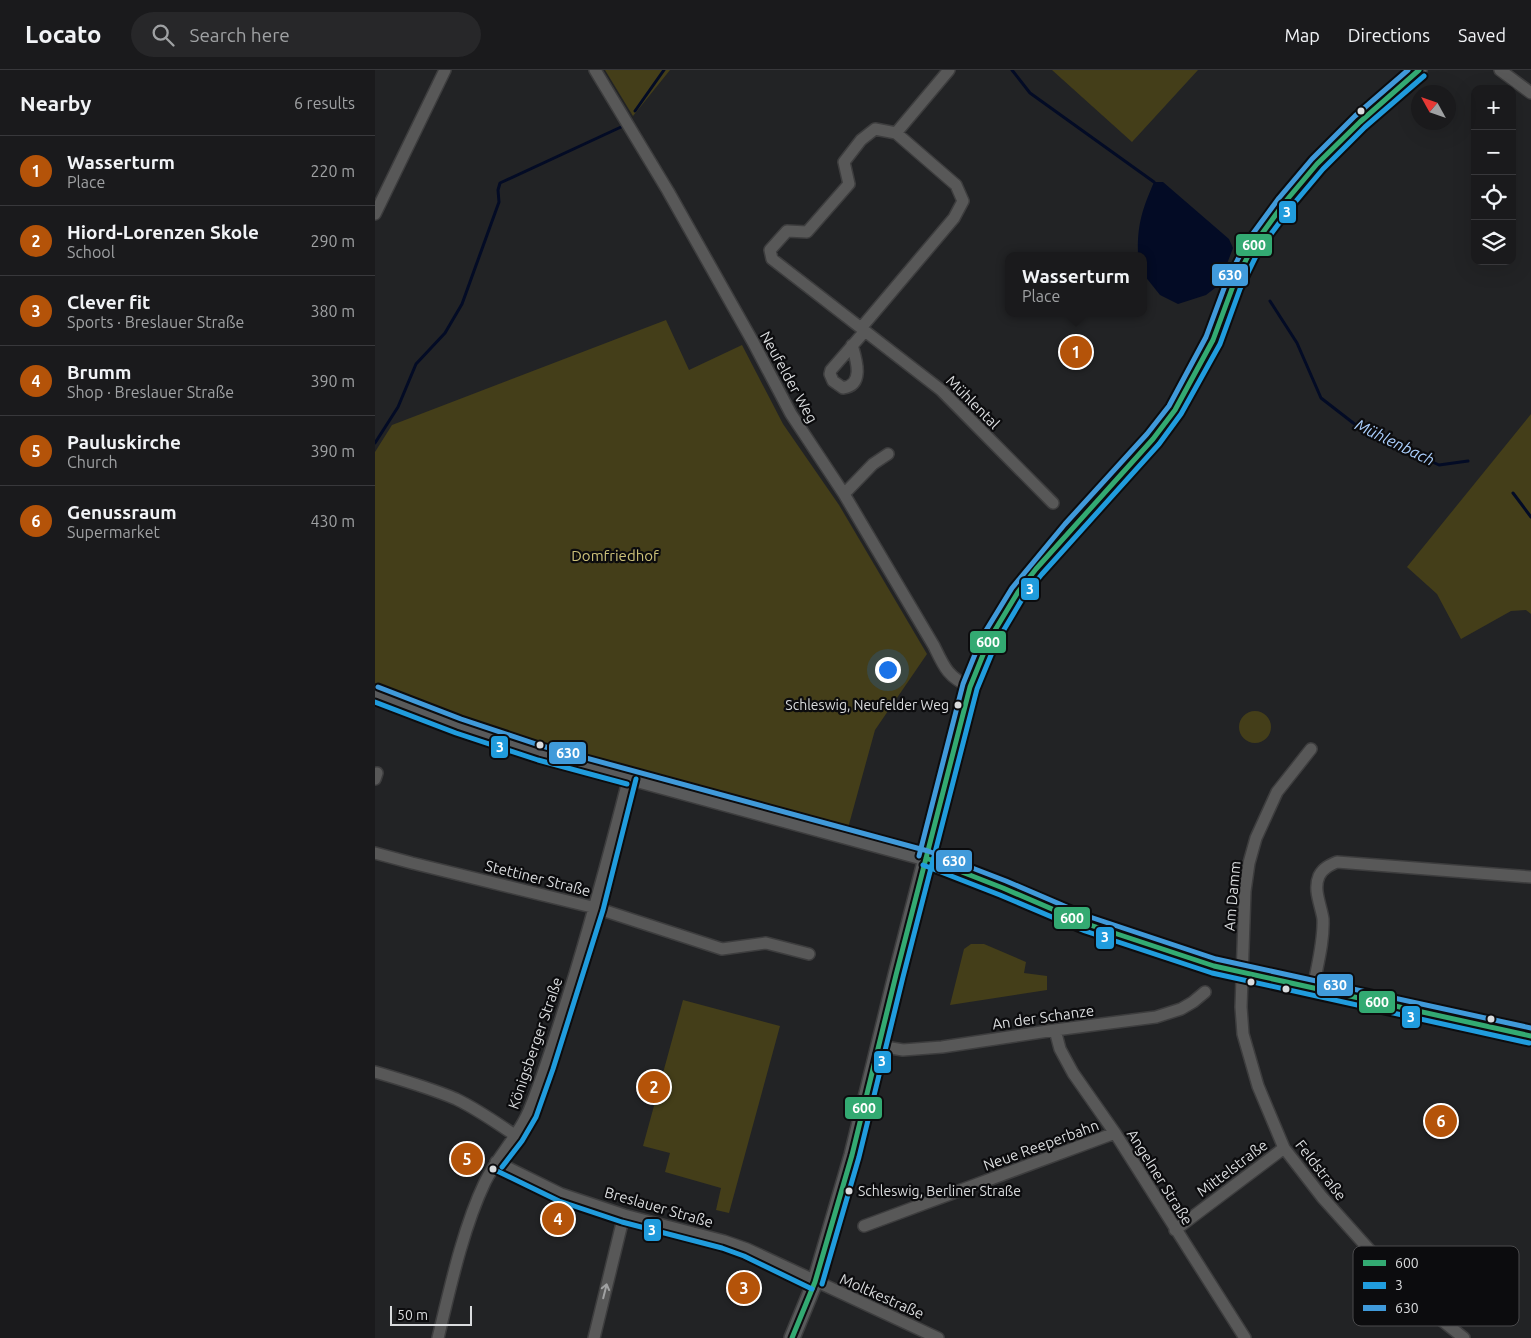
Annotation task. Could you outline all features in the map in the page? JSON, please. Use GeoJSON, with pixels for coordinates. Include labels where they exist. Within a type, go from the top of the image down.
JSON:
{"type":"FeatureCollection","features":[{"type":"Feature","properties":{"kind":"street"},"geometry":{"type":"LineString","coordinates":[[375,214],[445,70]]}},
{"type":"Feature","properties":{"kind":"street","name":"Neufelder Weg"},"geometry":{"type":"LineString","coordinates":[[595,70],[668,190],[791,414],[844,494],[934,646],[944,667],[958,681],[971,687]]}},
{"type":"Feature","properties":{"kind":"street"},"geometry":{"type":"LineString","coordinates":[[852,345],[954,218],[963,201],[956,185],[896,133],[949,70]]}},
{"type":"Feature","properties":{"kind":"street"},"geometry":{"type":"LineString","coordinates":[[792,1338],[815,1282],[853,1155],[896,975],[971,687],[989,640],[1018,592],[1065,536],[1153,439],[1175,410],[1213,340],[1233,286],[1253,246],[1285,202],[1317,164],[1360,122],[1419,70]]}},
{"type":"Feature","properties":{"kind":"street"},"geometry":{"type":"LineString","coordinates":[[1500,70],[1531,93]]}},
{"type":"Feature","properties":{"kind":"street","name":"Mühlental"},"geometry":{"type":"LineString","coordinates":[[896,133],[875,130],[861,140],[844,162],[849,184],[807,232],[787,231],[770,250],[772,259],[941,390],[1053,503]]}},
{"type":"Feature","properties":{"kind":"street"},"geometry":{"type":"LineString","coordinates":[[844,494],[873,464],[888,454]]}},
{"type":"Feature","properties":{"kind":"street"},"geometry":{"type":"LineString","coordinates":[[375,694],[458,726],[540,753],[926,858],[1087,924],[1214,966],[1531,1036]]}},
{"type":"Feature","properties":{"kind":"street","name":"Am Damm"},"geometry":{"type":"LineString","coordinates":[[1242,973],[1245,891],[1249,863],[1256,838],[1277,792],[1311,749]]}},
{"type":"Feature","properties":{"kind":"street","name":"Königsberger Straße"},"geometry":{"type":"LineString","coordinates":[[438,1338],[472,1213],[496,1162],[516,1136],[529,1113],[546,1066],[595,908],[629,777]]}},
{"type":"Feature","properties":{"kind":"street","name":"Stettiner Straße"},"geometry":{"type":"LineString","coordinates":[[375,853],[412,864],[595,908],[722,949],[766,943],[809,954]]}},
{"type":"Feature","properties":{"kind":"street"},"geometry":{"type":"LineString","coordinates":[[1313,989],[1322,939],[1323,918],[1317,889],[1319,877],[1330,865],[1337,862],[1531,877]]}},
{"type":"Feature","properties":{"kind":"street","name":"Feldstraße"},"geometry":{"type":"LineString","coordinates":[[1242,973],[1241,1007],[1243,1034],[1258,1086],[1284,1148],[1322,1197],[1366,1246]]}},
{"type":"Feature","properties":{"kind":"street","name":"An der Schanze"},"geometry":{"type":"LineString","coordinates":[[879,1046],[903,1050],[942,1047],[1156,1017],[1181,1009],[1205,992]]}},
{"type":"Feature","properties":{"kind":"street","name":"Angelner Straße"},"geometry":{"type":"LineString","coordinates":[[1055,1030],[1060,1049],[1073,1073],[1115,1133],[1245,1338]]}},
{"type":"Feature","properties":{"kind":"street"},"geometry":{"type":"LineString","coordinates":[[375,1072],[425,1087],[458,1100],[516,1136]]}},
{"type":"Feature","properties":{"kind":"street","name":"Neue Reeperbahn"},"geometry":{"type":"LineString","coordinates":[[864,1226],[1115,1133]]}},
{"type":"Feature","properties":{"kind":"street","name":"Mittelstraße"},"geometry":{"type":"LineString","coordinates":[[1175,1230],[1284,1148]]}},
{"type":"Feature","properties":{"kind":"street","name":"Breslauer Straße"},"geometry":{"type":"LineString","coordinates":[[496,1162],[561,1194],[624,1215],[724,1241],[747,1249],[815,1282]]}},
{"type":"Feature","properties":{"kind":"street"},"geometry":{"type":"LineString","coordinates":[[594,1338],[624,1215]]}},
{"type":"Feature","properties":{"kind":"street","name":"Moltkestraße"},"geometry":{"type":"LineString","coordinates":[[815,1282],[938,1338]]}},
{"type":"Feature","properties":{"kind":"street","name":"Feldstraße"},"geometry":{"type":"LineString","coordinates":[[1448,1326],[1463,1338]]}},
{"type":"Feature","properties":{"kind":"green space"},"geometry":{"type":"Polygon","coordinates":[[[605,70],[670,70],[633,116],[605,70]]]}},
{"type":"Feature","properties":{"kind":"green space"},"geometry":{"type":"Polygon","coordinates":[[[1052,70],[1198,70],[1132,142],[1052,70]]]}},
{"type":"Feature","properties":{"kind":"green space","name":"Domfriedhof"},"geometry":{"type":"Polygon","coordinates":[[[666,320],[689,370],[742,345],[783,424],[839,505],[927,654],[875,730],[848,828],[460,719],[375,685],[375,452],[392,425],[666,320]]]}},
{"type":"Feature","properties":{"kind":"green space"},"geometry":{"type":"Polygon","coordinates":[[[1531,414],[1531,614],[1526,610],[1511,611],[1461,639],[1437,594],[1407,567],[1531,414]]]}},
{"type":"Feature","properties":{"kind":"green space"},"geometry":{"type":"Polygon","coordinates":[[[1255,711],[1261,712],[1266,716],[1270,721],[1270,733],[1266,738],[1261,742],[1255,743],[1249,742],[1244,738],[1240,733],[1239,727],[1240,721],[1244,716],[1249,712],[1255,711]]]}},
{"type":"Feature","properties":{"kind":"green space"},"geometry":{"type":"Polygon","coordinates":[[[971,944],[984,944],[1026,962],[1024,973],[1047,976],[1047,990],[950,1005],[964,949],[971,944]]]}},
{"type":"Feature","properties":{"kind":"green space"},"geometry":{"type":"Polygon","coordinates":[[[683,1000],[780,1026],[729,1213],[716,1210],[721,1188],[665,1172],[670,1153],[643,1146],[683,1000]]]}},
{"type":"Feature","properties":{"kind":"water"},"geometry":{"type":"Polygon","coordinates":[[[1154,182],[1163,182],[1229,239],[1233,248],[1219,285],[1206,295],[1178,304],[1160,295],[1147,279],[1147,252],[1138,252],[1139,226],[1154,182]]]}},
{"type":"Feature","properties":{"kind":"waterway"},"geometry":{"type":"LineString","coordinates":[[635,111],[664,70]]}},
{"type":"Feature","properties":{"kind":"waterway"},"geometry":{"type":"LineString","coordinates":[[1012,70],[1030,93],[1154,182]]}},
{"type":"Feature","properties":{"kind":"waterway"},"geometry":{"type":"LineString","coordinates":[[375,443],[398,407],[416,364],[445,333],[462,304],[499,202],[498,190],[500,183],[621,127]]}},
{"type":"Feature","properties":{"kind":"waterway","name":"Mühlenbach"},"geometry":{"type":"LineString","coordinates":[[1270,301],[1297,343],[1321,398],[1361,429],[1439,465],[1468,461]]}},
{"type":"Feature","properties":{"kind":"waterway","name":"Mühlenbach"},"geometry":{"type":"LineString","coordinates":[[1513,493],[1531,517]]}},
{"type":"Feature","properties":{"kind":"transit line","name":"630"},"geometry":{"type":"LineString","coordinates":[[919,856],[963,684],[982,637],[1012,588],[1065,524],[1147,434],[1169,406],[1206,337],[1226,283],[1246,243],[1279,198],[1312,159],[1355,116],[1408,70]]}},
{"type":"Feature","properties":{"kind":"transit line","name":"600"},"geometry":{"type":"LineString","coordinates":[[792,1338],[815,1282],[852,1155],[970,687],[989,640],[1018,592],[1036,569],[1153,439],[1175,410],[1213,340],[1233,286],[1253,246],[1285,202],[1317,164],[1360,122],[1419,70]]}},
{"type":"Feature","properties":{"kind":"transit line","name":"3"},"geometry":{"type":"LineString","coordinates":[[822,1284],[859,1157],[977,689],[996,643],[1024,596],[1159,444],[1181,414],[1220,344],[1240,289],[1259,250],[1291,207],[1323,169],[1365,127],[1424,76]]}},
{"type":"Feature","properties":{"kind":"transit line","name":"630"},"geometry":{"type":"LineString","coordinates":[[378,687],[461,719],[542,746],[928,851],[1006,881],[1090,917],[1216,959],[1531,1028]]}},
{"type":"Feature","properties":{"kind":"transit line","name":"3"},"geometry":{"type":"LineString","coordinates":[[375,702],[456,733],[538,760],[627,784]]}},
{"type":"Feature","properties":{"kind":"transit line","name":"3"},"geometry":{"type":"LineString","coordinates":[[502,1167],[522,1141],[536,1117],[553,1069],[603,910],[636,779]]}},
{"type":"Feature","properties":{"kind":"transit line","name":"600"},"geometry":{"type":"LineString","coordinates":[[926,858],[1087,924],[1214,966],[1531,1036]]}},
{"type":"Feature","properties":{"kind":"transit line","name":"3"},"geometry":{"type":"LineString","coordinates":[[923,865],[1085,931],[1212,973],[1529,1043]]}},
{"type":"Feature","properties":{"kind":"transit line","name":"3"},"geometry":{"type":"LineString","coordinates":[[493,1169],[559,1201],[622,1222],[722,1248],[744,1256],[812,1289]]}},
{"type":"Feature","properties":{"kind":"place","name":"Wasserturm"},"geometry":{"type":"Point","coordinates":[1076,352]}},
{"type":"Feature","properties":{"kind":"place","name":"Schleswig, Neufelder Weg"},"geometry":{"type":"Point","coordinates":[958,705]}},
{"type":"Feature","properties":{"kind":"place","name":"Hiord-Lorenzen Skole"},"geometry":{"type":"Point","coordinates":[654,1087]}},
{"type":"Feature","properties":{"kind":"place","name":"Genussraum"},"geometry":{"type":"Point","coordinates":[1441,1121]}},
{"type":"Feature","properties":{"kind":"place","name":"Pauluskirche"},"geometry":{"type":"Point","coordinates":[467,1159]}},
{"type":"Feature","properties":{"kind":"place","name":"Schleswig, Berliner Straße"},"geometry":{"type":"Point","coordinates":[849,1191]}},
{"type":"Feature","properties":{"kind":"place","name":"Brumm"},"geometry":{"type":"Point","coordinates":[558,1219]}},
{"type":"Feature","properties":{"kind":"place","name":"Clever fit"},"geometry":{"type":"Point","coordinates":[744,1288]}}]}
